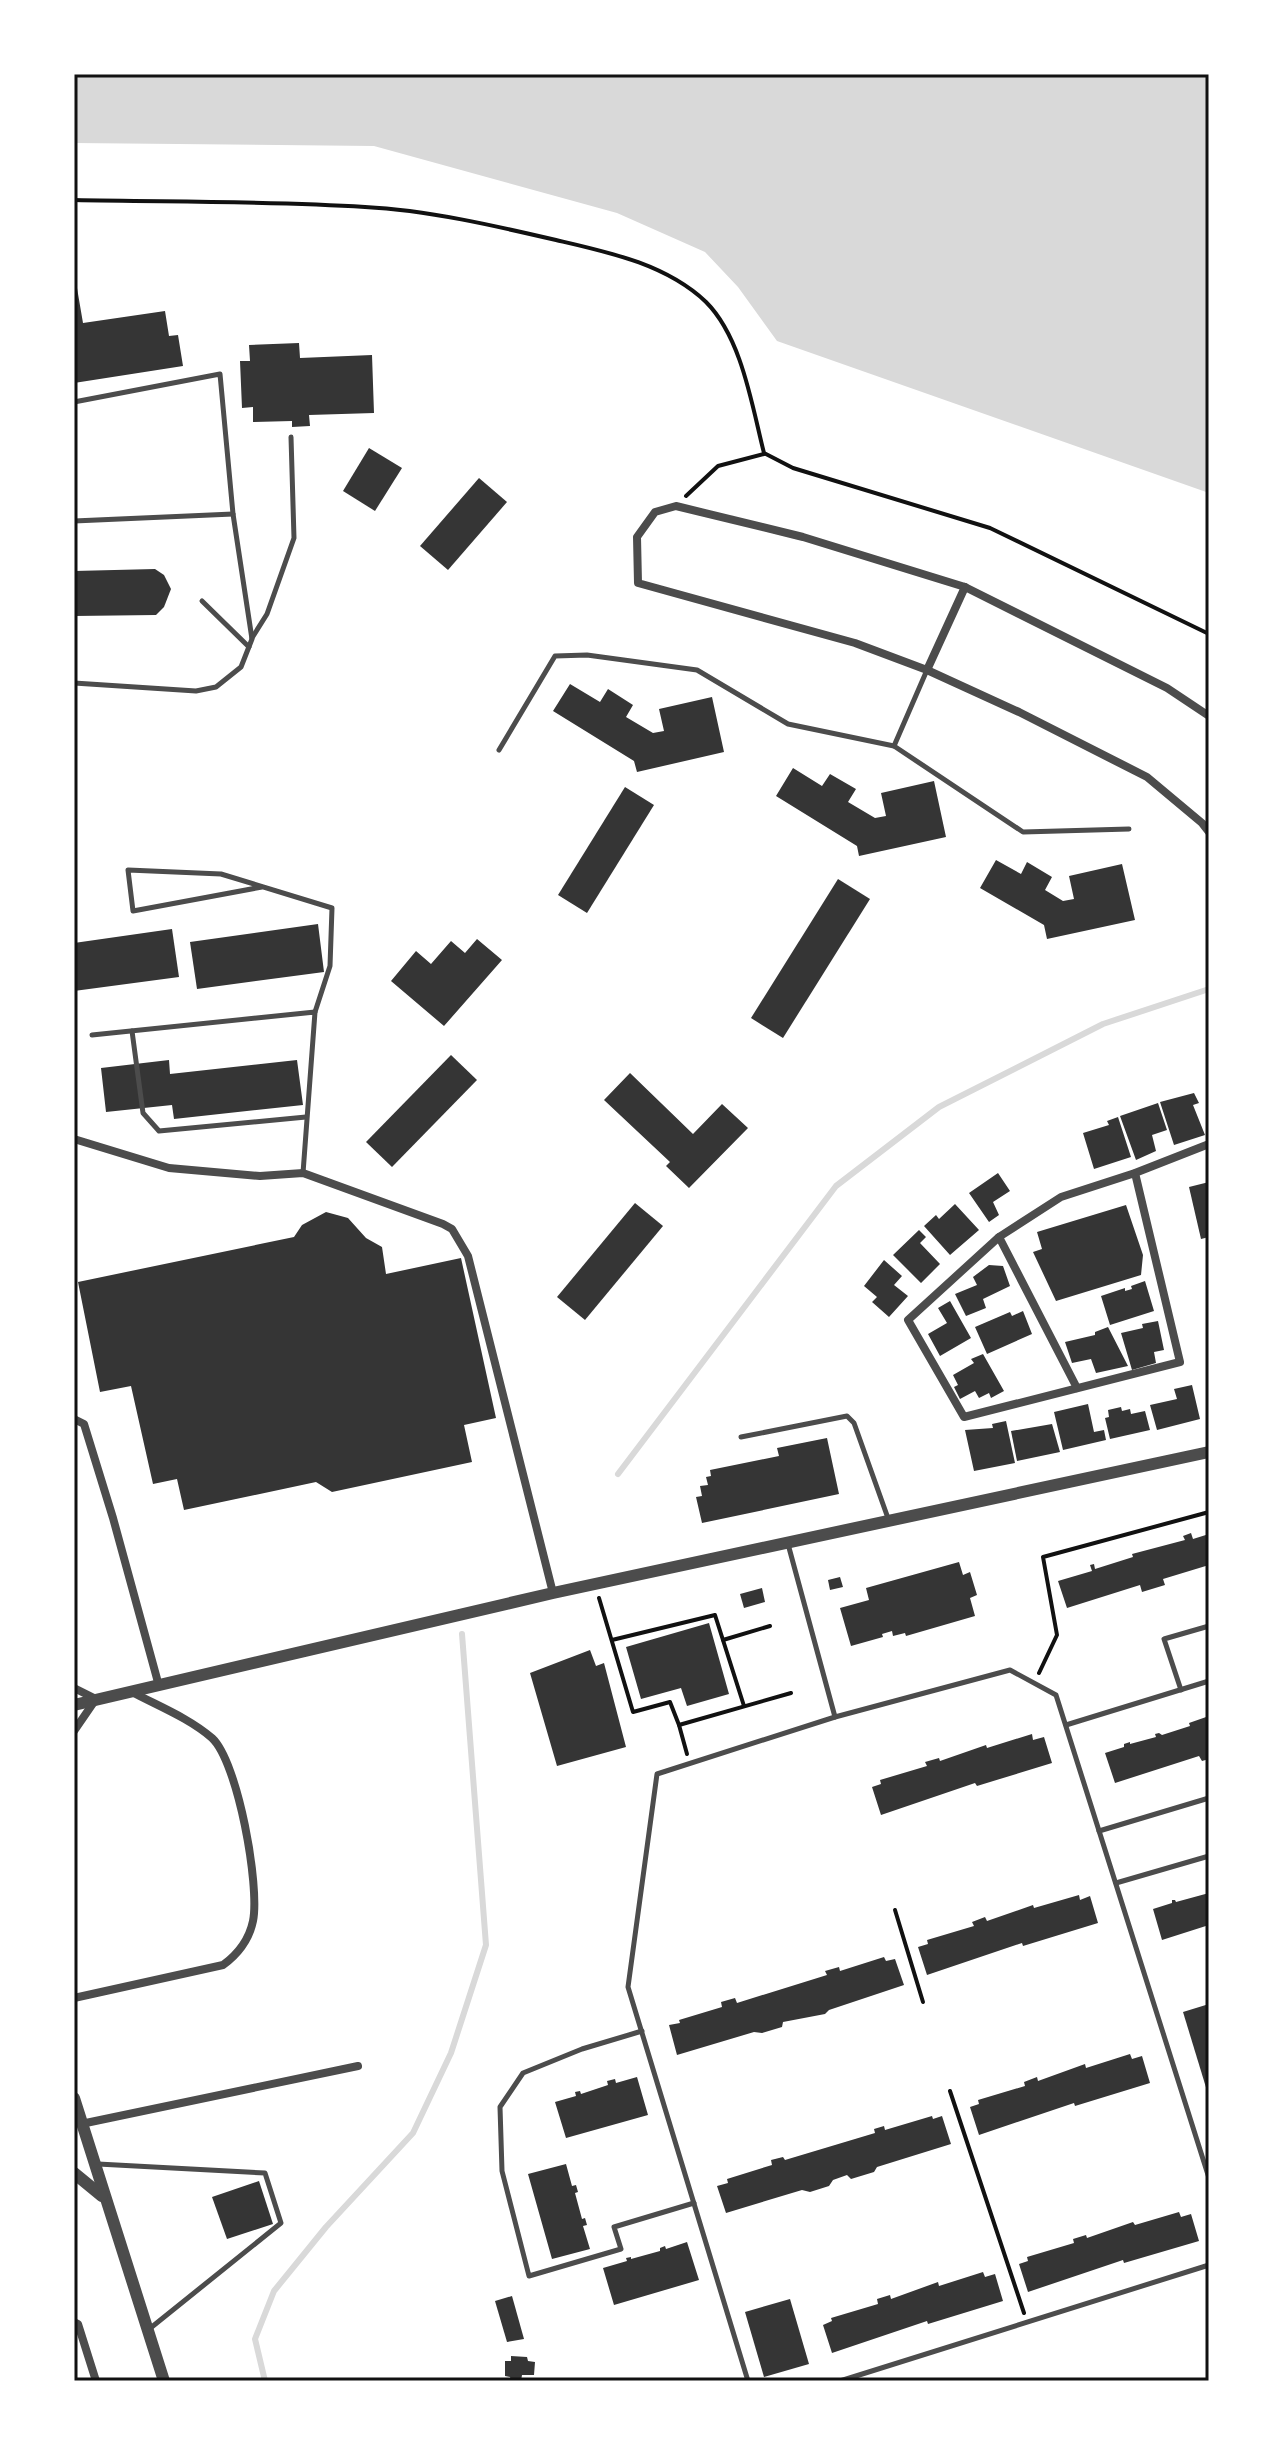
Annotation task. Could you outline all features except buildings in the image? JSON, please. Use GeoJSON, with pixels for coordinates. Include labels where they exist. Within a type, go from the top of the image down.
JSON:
{"type":"FeatureCollection","features":[{"type":"Feature","properties":{"kind":"street"},"geometry":{"type":"LineString","coordinates":[[1209,716],[1167,688],[965,587],[803,537],[676,506],[655,512],[637,537],[638,583],[855,643],[927,670],[1019,712],[1147,777],[1209,832]]}},
{"type":"Feature","properties":{"kind":"street"},"geometry":{"type":"LineString","coordinates":[[927,670],[965,587]]}},
{"type":"Feature","properties":{"kind":"street"},"geometry":{"type":"LineString","coordinates":[[74,1139],[169,1168],[260,1176],[303,1173],[404,1208],[452,1229],[468,1256],[553,1593]]}},
{"type":"Feature","properties":{"kind":"street"},"geometry":{"type":"LineString","coordinates":[[1135,1173],[1180,1362],[964,1417],[908,1320],[999,1237],[1061,1197],[1209,1144]]}},
{"type":"Feature","properties":{"kind":"street"},"geometry":{"type":"LineString","coordinates":[[999,1237],[1077,1388]]}},
{"type":"Feature","properties":{"kind":"street"},"geometry":{"type":"LineString","coordinates":[[74,1419],[84,1424],[159,1686]]}},
{"type":"Feature","properties":{"kind":"street"},"geometry":{"type":"LineString","coordinates":[[74,1705],[553,1593],[1209,1452]]}},
{"type":"Feature","properties":{"kind":"street"},"geometry":{"type":"LineString","coordinates":[[74,1688],[96,1699]]}},
{"type":"Feature","properties":{"kind":"street"},"geometry":{"type":"LineString","coordinates":[[74,1998],[223,1965],[240,1952],[253,1920],[253,1881],[248,1843],[235,1784],[226,1762],[214,1740],[186,1721],[131,1692]]}},
{"type":"Feature","properties":{"kind":"street"},"geometry":{"type":"LineString","coordinates":[[74,1731],[96,1699]]}},
{"type":"Feature","properties":{"kind":"street"},"geometry":{"type":"LineString","coordinates":[[81,2124],[358,2066]]}},
{"type":"Feature","properties":{"kind":"street"},"geometry":{"type":"LineString","coordinates":[[74,2098],[164,2381]]}},
{"type":"Feature","properties":{"kind":"street"},"geometry":{"type":"LineString","coordinates":[[74,2173],[105,2198]]}},
{"type":"Feature","properties":{"kind":"street"},"geometry":{"type":"LineString","coordinates":[[74,2322],[78,2324],[96,2381]]}},
{"type":"Feature","properties":{"kind":"lane"},"geometry":{"type":"LineString","coordinates":[[74,402],[220,374],[233,514],[252,639]]}},
{"type":"Feature","properties":{"kind":"lane"},"geometry":{"type":"LineString","coordinates":[[74,683],[196,691],[216,687],[241,667],[252,639],[267,614],[294,538],[291,437]]}},
{"type":"Feature","properties":{"kind":"lane"},"geometry":{"type":"LineString","coordinates":[[74,521],[233,514]]}},
{"type":"Feature","properties":{"kind":"lane"},"geometry":{"type":"LineString","coordinates":[[202,601],[249,647]]}},
{"type":"Feature","properties":{"kind":"lane"},"geometry":{"type":"LineString","coordinates":[[499,750],[555,656],[587,655],[697,670],[788,724],[894,746],[1023,832],[1129,829]]}},
{"type":"Feature","properties":{"kind":"lane"},"geometry":{"type":"LineString","coordinates":[[894,746],[927,670]]}},
{"type":"Feature","properties":{"kind":"lane"},"geometry":{"type":"LineString","coordinates":[[262,887],[133,911],[128,870],[221,874],[332,908],[330,966],[315,1012],[303,1173]]}},
{"type":"Feature","properties":{"kind":"lane"},"geometry":{"type":"LineString","coordinates":[[92,1035],[315,1012]]}},
{"type":"Feature","properties":{"kind":"lane"},"geometry":{"type":"LineString","coordinates":[[132,1031],[143,1113],[159,1131],[306,1117]]}},
{"type":"Feature","properties":{"kind":"lane"},"geometry":{"type":"LineString","coordinates":[[741,1437],[847,1416],[854,1423],[889,1521]]}},
{"type":"Feature","properties":{"kind":"lane"},"geometry":{"type":"LineString","coordinates":[[787,1543],[835,1717]]}},
{"type":"Feature","properties":{"kind":"lane"},"geometry":{"type":"LineString","coordinates":[[1181,1690],[1164,1639],[1209,1626]]}},
{"type":"Feature","properties":{"kind":"lane"},"geometry":{"type":"LineString","coordinates":[[748,2381],[628,1987],[657,1774],[835,1717],[1010,1670],[1056,1695],[1209,2178]]}},
{"type":"Feature","properties":{"kind":"lane"},"geometry":{"type":"LineString","coordinates":[[1066,1725],[1209,1681]]}},
{"type":"Feature","properties":{"kind":"lane"},"geometry":{"type":"LineString","coordinates":[[1099,1831],[1209,1798]]}},
{"type":"Feature","properties":{"kind":"lane"},"geometry":{"type":"LineString","coordinates":[[1116,1883],[1209,1856]]}},
{"type":"Feature","properties":{"kind":"lane"},"geometry":{"type":"LineString","coordinates":[[642,2031],[582,2049],[523,2073],[500,2107],[502,2171],[529,2276],[621,2249],[614,2227],[694,2203]]}},
{"type":"Feature","properties":{"kind":"lane"},"geometry":{"type":"LineString","coordinates":[[94,2164],[265,2173],[281,2223],[147,2331]]}},
{"type":"Feature","properties":{"kind":"lane"},"geometry":{"type":"LineString","coordinates":[[840,2381],[1209,2265]]}},
{"type":"Feature","properties":{"kind":"path"},"geometry":{"type":"LineString","coordinates":[[74,200],[368,207],[493,225],[593,248],[655,269],[683,284],[707,304],[725,328],[742,369],[764,453]]}},
{"type":"Feature","properties":{"kind":"path"},"geometry":{"type":"LineString","coordinates":[[676,506],[718,466],[764,453],[793,468],[990,528],[1209,634]]}},
{"type":"Feature","properties":{"kind":"path"},"geometry":{"type":"LineString","coordinates":[[1035,1683],[1057,1635],[1043,1557],[1209,1512]]}},
{"type":"Feature","properties":{"kind":"path"},"geometry":{"type":"LineString","coordinates":[[595,1585],[633,1712],[670,1702],[689,1763]]}},
{"type":"Feature","properties":{"kind":"path"},"geometry":{"type":"LineString","coordinates":[[612,1641],[715,1615],[744,1706]]}},
{"type":"Feature","properties":{"kind":"path"},"geometry":{"type":"LineString","coordinates":[[723,1640],[770,1626]]}},
{"type":"Feature","properties":{"kind":"path"},"geometry":{"type":"LineString","coordinates":[[679,1725],[791,1693]]}},
{"type":"Feature","properties":{"kind":"path"},"geometry":{"type":"LineString","coordinates":[[895,1910],[923,2002]]}},
{"type":"Feature","properties":{"kind":"path"},"geometry":{"type":"LineString","coordinates":[[950,2091],[1027,2322]]}},
{"type":"Feature","properties":{"kind":"shaded area"},"geometry":{"type":"Polygon","coordinates":[[[74,74],[1209,74],[1209,493],[777,341],[738,287],[705,252],[617,213],[374,146],[74,143],[74,74]]]}},
{"type":"Feature","properties":{"kind":"waterway"},"geometry":{"type":"LineString","coordinates":[[618,1474],[836,1186],[939,1107],[1103,1024],[1209,989]]}},
{"type":"Feature","properties":{"kind":"waterway"},"geometry":{"type":"LineString","coordinates":[[265,2381],[255,2339],[274,2291],[326,2227],[413,2133],[451,2053],[486,1945],[462,1634]]}}]}
